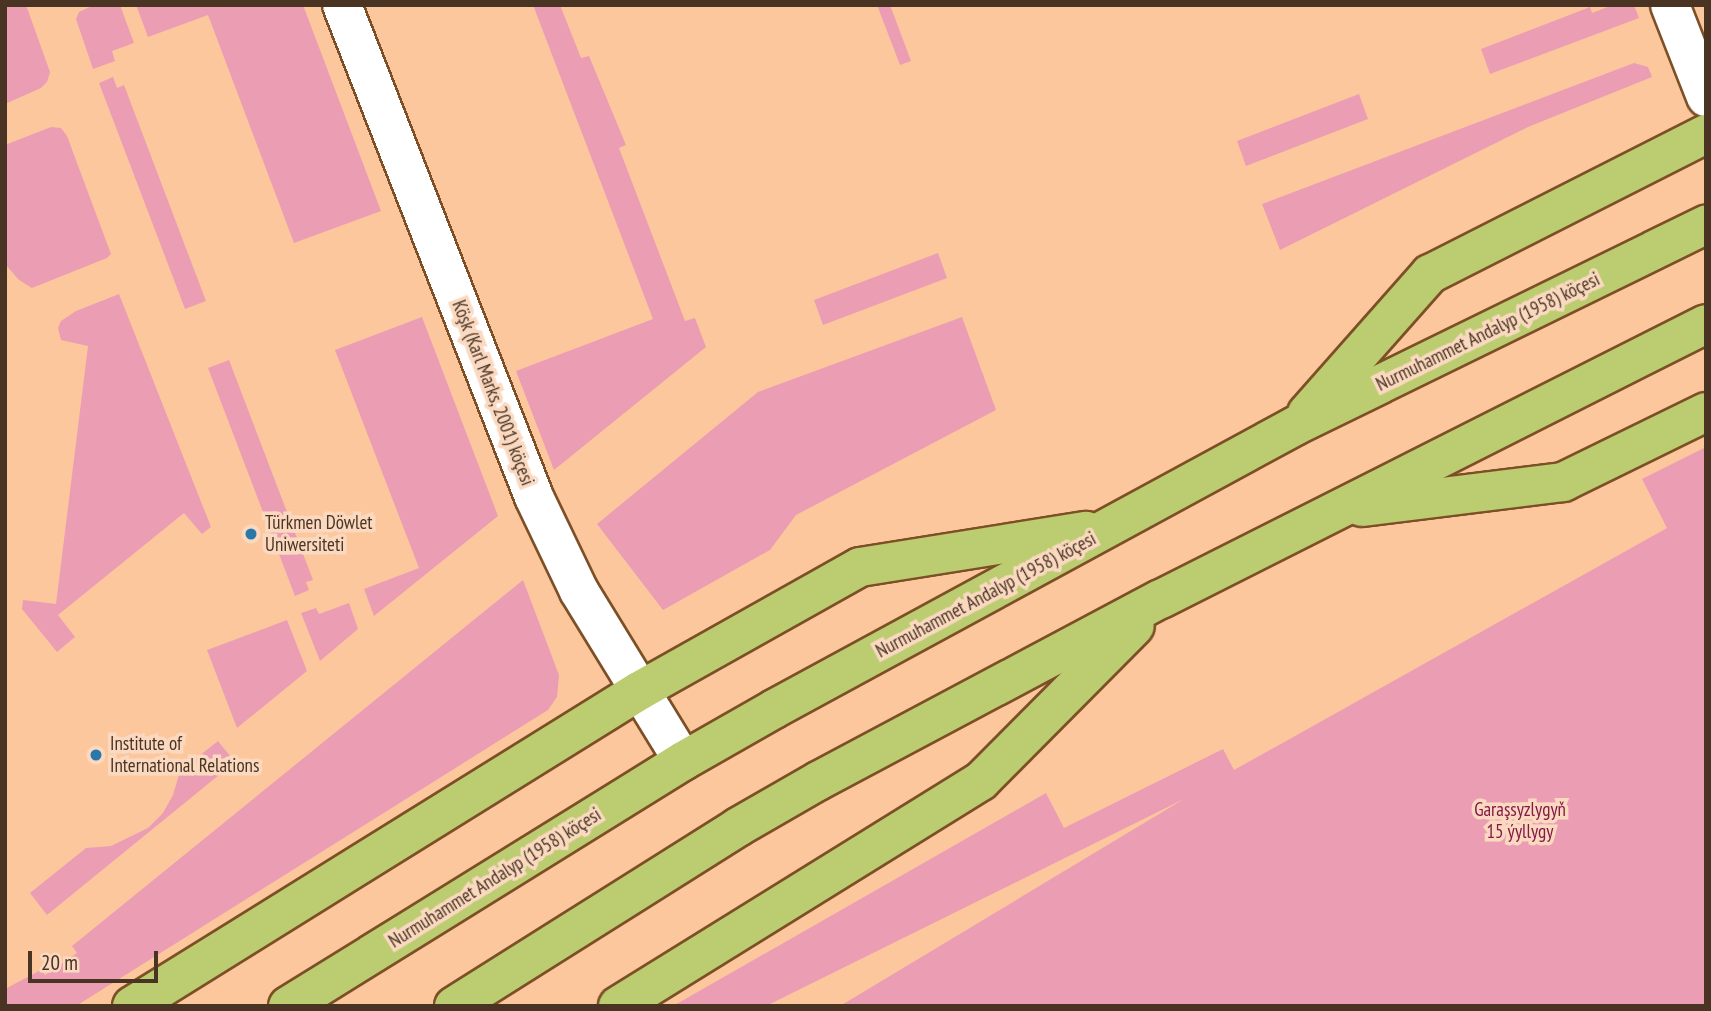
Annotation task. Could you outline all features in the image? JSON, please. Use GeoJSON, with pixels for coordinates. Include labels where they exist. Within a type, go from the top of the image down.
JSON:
{"type":"FeatureCollection","features":[{"type":"Feature","properties":{"kind":"main road"},"geometry":{"type":"LineString","coordinates":[[1295,426],[1430,274],[1706,134]]}},
{"type":"Feature","properties":{"kind":"main road","name":"Nurmuhammet Andalyp (1958) köçesi"},"geometry":{"type":"LineString","coordinates":[[288,1006],[683,761],[1295,426],[1706,225]]}},
{"type":"Feature","properties":{"kind":"main road"},"geometry":{"type":"LineString","coordinates":[[454,1006],[749,821],[1161,599],[1706,324]]}},
{"type":"Feature","properties":{"kind":"main road"},"geometry":{"type":"LineString","coordinates":[[1336,510],[1563,482],[1706,412]]}},
{"type":"Feature","properties":{"kind":"main road"},"geometry":{"type":"LineString","coordinates":[[132,1006],[639,691],[860,567],[1116,526]]}},
{"type":"Feature","properties":{"kind":"main road"},"geometry":{"type":"LineString","coordinates":[[618,1006],[981,781],[1161,599]]}},
{"type":"Feature","properties":{"kind":"street","name":"Köşk (Karl Marks, 2001) köçesi"},"geometry":{"type":"LineString","coordinates":[[342,5],[534,497],[579,591],[683,761]]}},
{"type":"Feature","properties":{"kind":"street"},"geometry":{"type":"LineString","coordinates":[[1670,5],[1706,97]]}},
{"type":"Feature","properties":{"kind":"green space"},"geometry":{"type":"Polygon","coordinates":[[[5,5],[26,5],[50,72],[47,82],[41,88],[5,104],[5,5]]]}},
{"type":"Feature","properties":{"kind":"green space"},"geometry":{"type":"Polygon","coordinates":[[[94,5],[120,5],[134,43],[112,51],[115,61],[93,69],[76,19],[79,12],[94,5]]]}},
{"type":"Feature","properties":{"kind":"green space"},"geometry":{"type":"Polygon","coordinates":[[[136,5],[303,5],[381,211],[294,243],[208,15],[148,37],[136,5]]]}},
{"type":"Feature","properties":{"kind":"green space"},"geometry":{"type":"Polygon","coordinates":[[[533,5],[560,5],[581,58],[589,56],[626,145],[619,148],[685,321],[695,318],[706,347],[554,470],[516,371],[653,319],[533,5]]]}},
{"type":"Feature","properties":{"kind":"green space"},"geometry":{"type":"Polygon","coordinates":[[[877,5],[890,5],[911,61],[900,65],[877,5]]]}},
{"type":"Feature","properties":{"kind":"green space"},"geometry":{"type":"Polygon","coordinates":[[[1613,5],[1634,5],[1639,18],[1490,74],[1481,49],[1590,7],[1592,13],[1613,5]]]}},
{"type":"Feature","properties":{"kind":"green space"},"geometry":{"type":"Polygon","coordinates":[[[1634,63],[1648,67],[1652,77],[1528,127],[1280,250],[1262,204],[1634,63]]]}},
{"type":"Feature","properties":{"kind":"green space"},"geometry":{"type":"Polygon","coordinates":[[[113,77],[117,88],[124,85],[206,301],[185,309],[99,83],[113,77]]]}},
{"type":"Feature","properties":{"kind":"green space"},"geometry":{"type":"Polygon","coordinates":[[[1359,94],[1368,119],[1246,166],[1237,141],[1359,94]]]}},
{"type":"Feature","properties":{"kind":"green space"},"geometry":{"type":"Polygon","coordinates":[[[51,127],[61,128],[67,136],[111,254],[32,288],[19,280],[5,264],[5,145],[51,127]]]}},
{"type":"Feature","properties":{"kind":"green space"},"geometry":{"type":"Polygon","coordinates":[[[938,253],[947,278],[823,325],[814,300],[938,253]]]}},
{"type":"Feature","properties":{"kind":"green space"},"geometry":{"type":"Polygon","coordinates":[[[119,294],[211,527],[202,534],[184,513],[58,615],[75,637],[57,652],[22,609],[23,600],[56,604],[88,346],[61,340],[58,328],[61,321],[76,311],[119,294]]]}},
{"type":"Feature","properties":{"kind":"green space"},"geometry":{"type":"Polygon","coordinates":[[[422,317],[498,516],[374,616],[364,589],[419,568],[335,350],[422,317]]]}},
{"type":"Feature","properties":{"kind":"green space"},"geometry":{"type":"Polygon","coordinates":[[[962,317],[996,410],[796,515],[770,550],[663,610],[597,524],[758,392],[962,317]]]}},
{"type":"Feature","properties":{"kind":"green space"},"geometry":{"type":"Polygon","coordinates":[[[229,360],[313,580],[306,582],[309,590],[295,596],[208,368],[229,360]]]}},
{"type":"Feature","properties":{"kind":"green space","name":"Garaşsyzlygyň 15 ýyllygy"},"geometry":{"type":"Polygon","coordinates":[[[1706,447],[1706,1006],[840,1006],[1184,799],[766,1006],[673,1006],[1046,793],[1064,828],[1223,749],[1234,770],[1667,528],[1642,479],[1706,447]]]}},
{"type":"Feature","properties":{"kind":"green space"},"geometry":{"type":"Polygon","coordinates":[[[523,580],[559,675],[557,697],[548,710],[76,1006],[5,1006],[5,989],[41,970],[45,975],[77,953],[72,946],[523,580]]]}},
{"type":"Feature","properties":{"kind":"green space"},"geometry":{"type":"Polygon","coordinates":[[[349,603],[358,629],[320,661],[301,613],[316,608],[319,614],[349,603]]]}},
{"type":"Feature","properties":{"kind":"green space"},"geometry":{"type":"Polygon","coordinates":[[[287,620],[307,671],[237,728],[207,650],[287,620]]]}},
{"type":"Feature","properties":{"kind":"green space"},"geometry":{"type":"Polygon","coordinates":[[[218,741],[235,762],[47,915],[30,893],[86,848],[111,846],[148,828],[163,813],[173,795],[180,771],[218,741]]]}},
{"type":"Feature","properties":{"kind":"place","name":"Türkmen Döwlet Uniwersiteti"},"geometry":{"type":"Point","coordinates":[251,534]}},
{"type":"Feature","properties":{"kind":"place","name":"Institute of International Relations"},"geometry":{"type":"Point","coordinates":[96,755]}}]}
